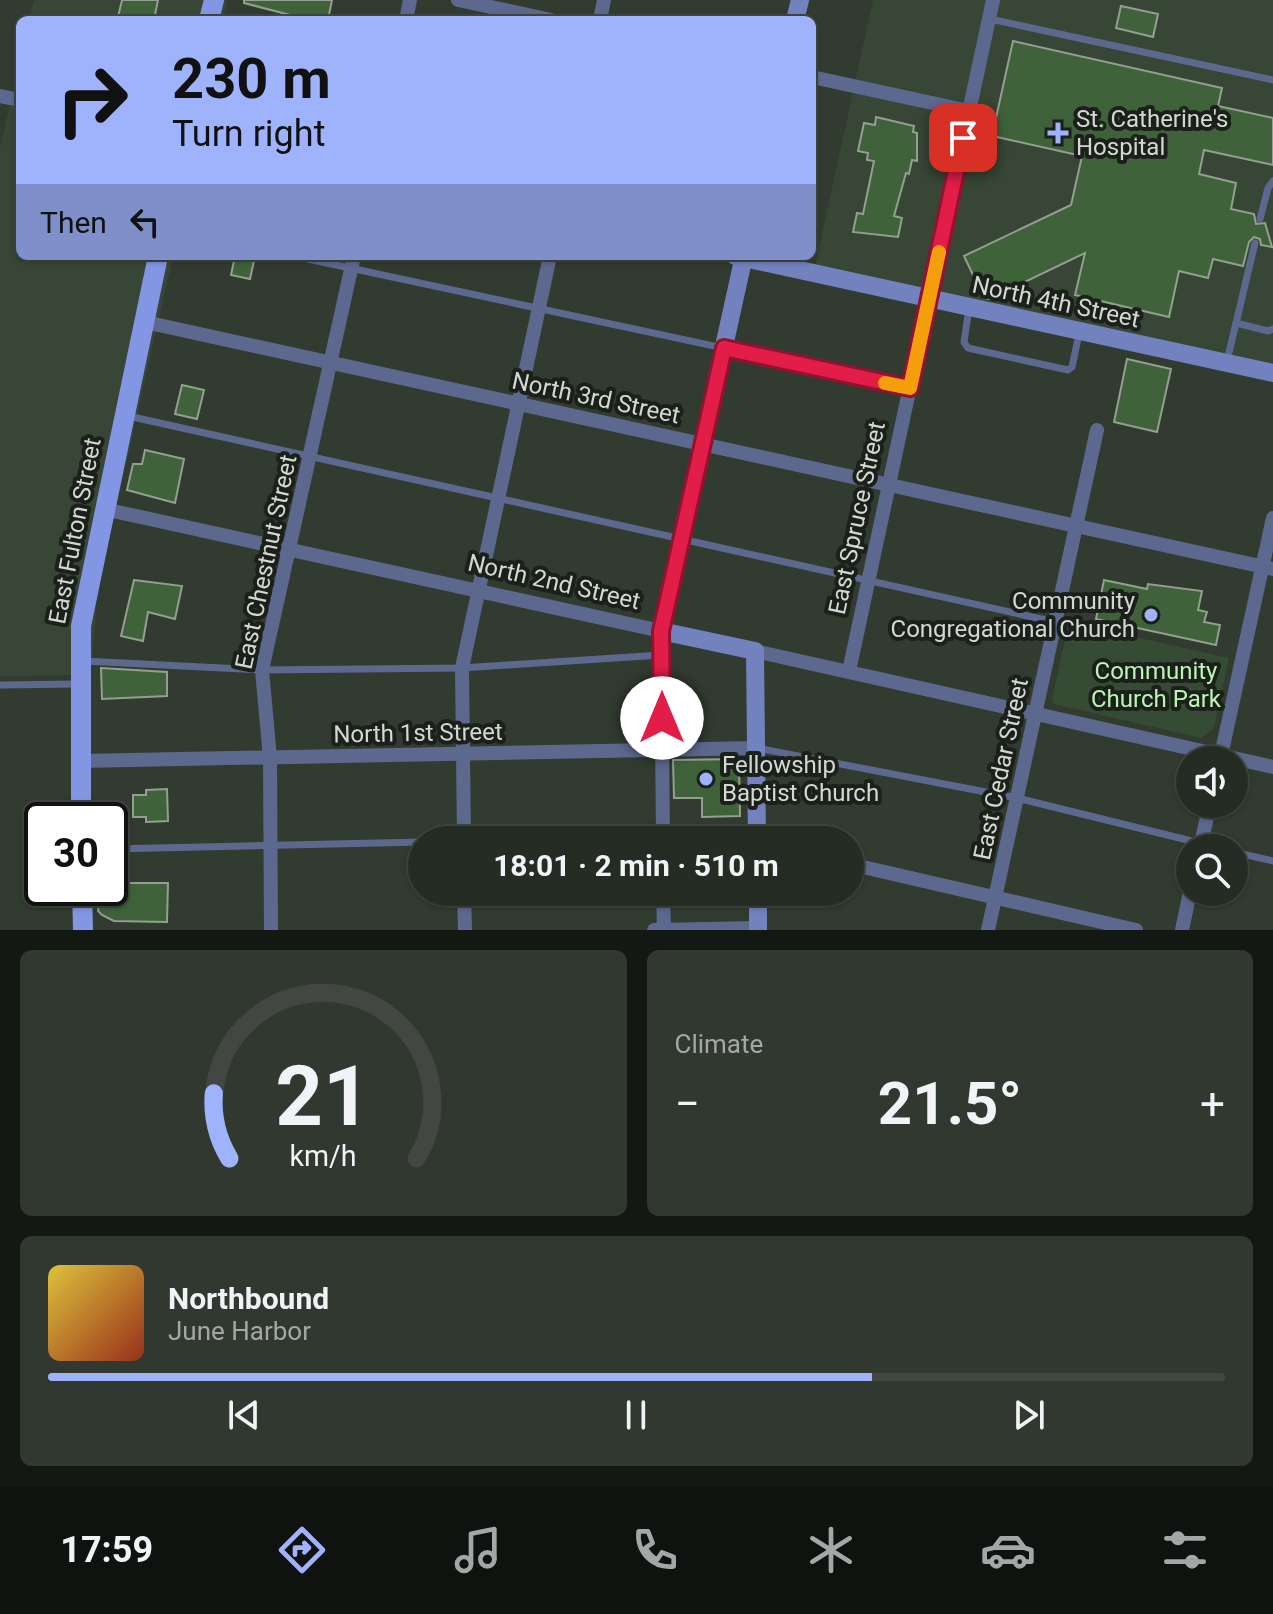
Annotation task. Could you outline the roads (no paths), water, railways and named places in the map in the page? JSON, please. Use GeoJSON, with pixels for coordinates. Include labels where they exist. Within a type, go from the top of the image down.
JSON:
{"type":"FeatureCollection","features":[{"type":"Feature","properties":{"kind":"main road","name":"East Fulton Street"},"geometry":{"type":"LineString","coordinates":[[81,802],[79,684],[87,587],[157,260]]}},
{"type":"Feature","properties":{"kind":"main road"},"geometry":{"type":"LineString","coordinates":[[82,906],[83,930]]}},
{"type":"Feature","properties":{"kind":"street"},"geometry":{"type":"LineString","coordinates":[[458,0],[532,16]]}},
{"type":"Feature","properties":{"kind":"street","name":"East Spruce Street"},"geometry":{"type":"LineString","coordinates":[[849,671],[993,0]]}},
{"type":"Feature","properties":{"kind":"street"},"geometry":{"type":"LineString","coordinates":[[816,78],[969,111]]}},
{"type":"Feature","properties":{"kind":"street"},"geometry":{"type":"LineString","coordinates":[[464,826],[462,668],[549,260]]}},
{"type":"Feature","properties":{"kind":"street"},"geometry":{"type":"LineString","coordinates":[[663,826],[661,631],[740,260]]}},
{"type":"Feature","properties":{"kind":"street","name":"North 4th Street"},"geometry":{"type":"LineString","coordinates":[[754,260],[1273,373]]}},
{"type":"Feature","properties":{"kind":"street","name":"East Chestnut Street"},"geometry":{"type":"LineString","coordinates":[[271,930],[270,758],[262,670],[353,262]]}},
{"type":"Feature","properties":{"kind":"street","name":"North 3rd Street"},"geometry":{"type":"LineString","coordinates":[[145,322],[1268,567]]}},
{"type":"Feature","properties":{"kind":"street","name":"East Cedar Street"},"geometry":{"type":"LineString","coordinates":[[988,930],[1097,430]]}},
{"type":"Feature","properties":{"kind":"street","name":"North 2nd Street"},"geometry":{"type":"LineString","coordinates":[[104,509],[1036,712],[1176,746]]}},
{"type":"Feature","properties":{"kind":"street"},"geometry":{"type":"LineString","coordinates":[[1224,746],[1268,567],[1273,518]]}},
{"type":"Feature","properties":{"kind":"street"},"geometry":{"type":"LineString","coordinates":[[755,651],[757,826]]}},
{"type":"Feature","properties":{"kind":"street","name":"North 1st Street"},"geometry":{"type":"LineString","coordinates":[[80,761],[756,748]]}},
{"type":"Feature","properties":{"kind":"street","name":"North 2nd Street"},"geometry":{"type":"LineString","coordinates":[[1248,762],[1273,767]]}},
{"type":"Feature","properties":{"kind":"street"},"geometry":{"type":"LineString","coordinates":[[864,867],[1136,930]]}},
{"type":"Feature","properties":{"kind":"street"},"geometry":{"type":"LineString","coordinates":[[464,906],[465,930]]}},
{"type":"Feature","properties":{"kind":"street"},"geometry":{"type":"LineString","coordinates":[[663,906],[664,930]]}},
{"type":"Feature","properties":{"kind":"street"},"geometry":{"type":"LineString","coordinates":[[654,930],[758,929],[758,906]]}},
{"type":"Feature","properties":{"kind":"street"},"geometry":{"type":"LineString","coordinates":[[1182,930],[1187,906]]}},
{"type":"Feature","properties":{"kind":"lane"},"geometry":{"type":"LineString","coordinates":[[989,19],[1273,80]]}},
{"type":"Feature","properties":{"kind":"lane"},"geometry":{"type":"LineString","coordinates":[[1260,219],[1268,188],[1273,181]]}},
{"type":"Feature","properties":{"kind":"lane"},"geometry":{"type":"LineString","coordinates":[[1227,363],[1255,243]]}},
{"type":"Feature","properties":{"kind":"lane"},"geometry":{"type":"LineString","coordinates":[[353,262],[538,310],[910,388]]}},
{"type":"Feature","properties":{"kind":"lane"},"geometry":{"type":"LineString","coordinates":[[969,308],[964,342],[968,348],[1068,370],[1072,367],[1079,332]]}},
{"type":"Feature","properties":{"kind":"lane"},"geometry":{"type":"LineString","coordinates":[[1236,323],[1268,331],[1273,329]]}},
{"type":"Feature","properties":{"kind":"lane"},"geometry":{"type":"LineString","coordinates":[[124,416],[1055,622]]}},
{"type":"Feature","properties":{"kind":"lane"},"geometry":{"type":"LineString","coordinates":[[80,661],[262,670],[462,668],[661,655]]}},
{"type":"Feature","properties":{"kind":"lane"},"geometry":{"type":"LineString","coordinates":[[0,685],[79,684]]}},
{"type":"Feature","properties":{"kind":"lane"},"geometry":{"type":"LineString","coordinates":[[756,748],[1017,798],[1176,839]]}},
{"type":"Feature","properties":{"kind":"lane"},"geometry":{"type":"LineString","coordinates":[[128,849],[408,842]]}},
{"type":"Feature","properties":{"kind":"lane"},"geometry":{"type":"LineString","coordinates":[[1248,855],[1273,861]]}},
{"type":"Feature","properties":{"kind":"place","name":"St. Catherine's Hospital"},"geometry":{"type":"Point","coordinates":[1058,133]}},
{"type":"Feature","properties":{"kind":"place","name":"Community Congregational Church"},"geometry":{"type":"Point","coordinates":[1151,615]}},
{"type":"Feature","properties":{"kind":"place","name":"Fellowship Baptist Church"},"geometry":{"type":"Point","coordinates":[706,779]}},
{"type":"Feature","properties":{"kind":"park label","name":"Community Church Park"},"geometry":{"type":"Point","coordinates":[1156,685]}}]}
